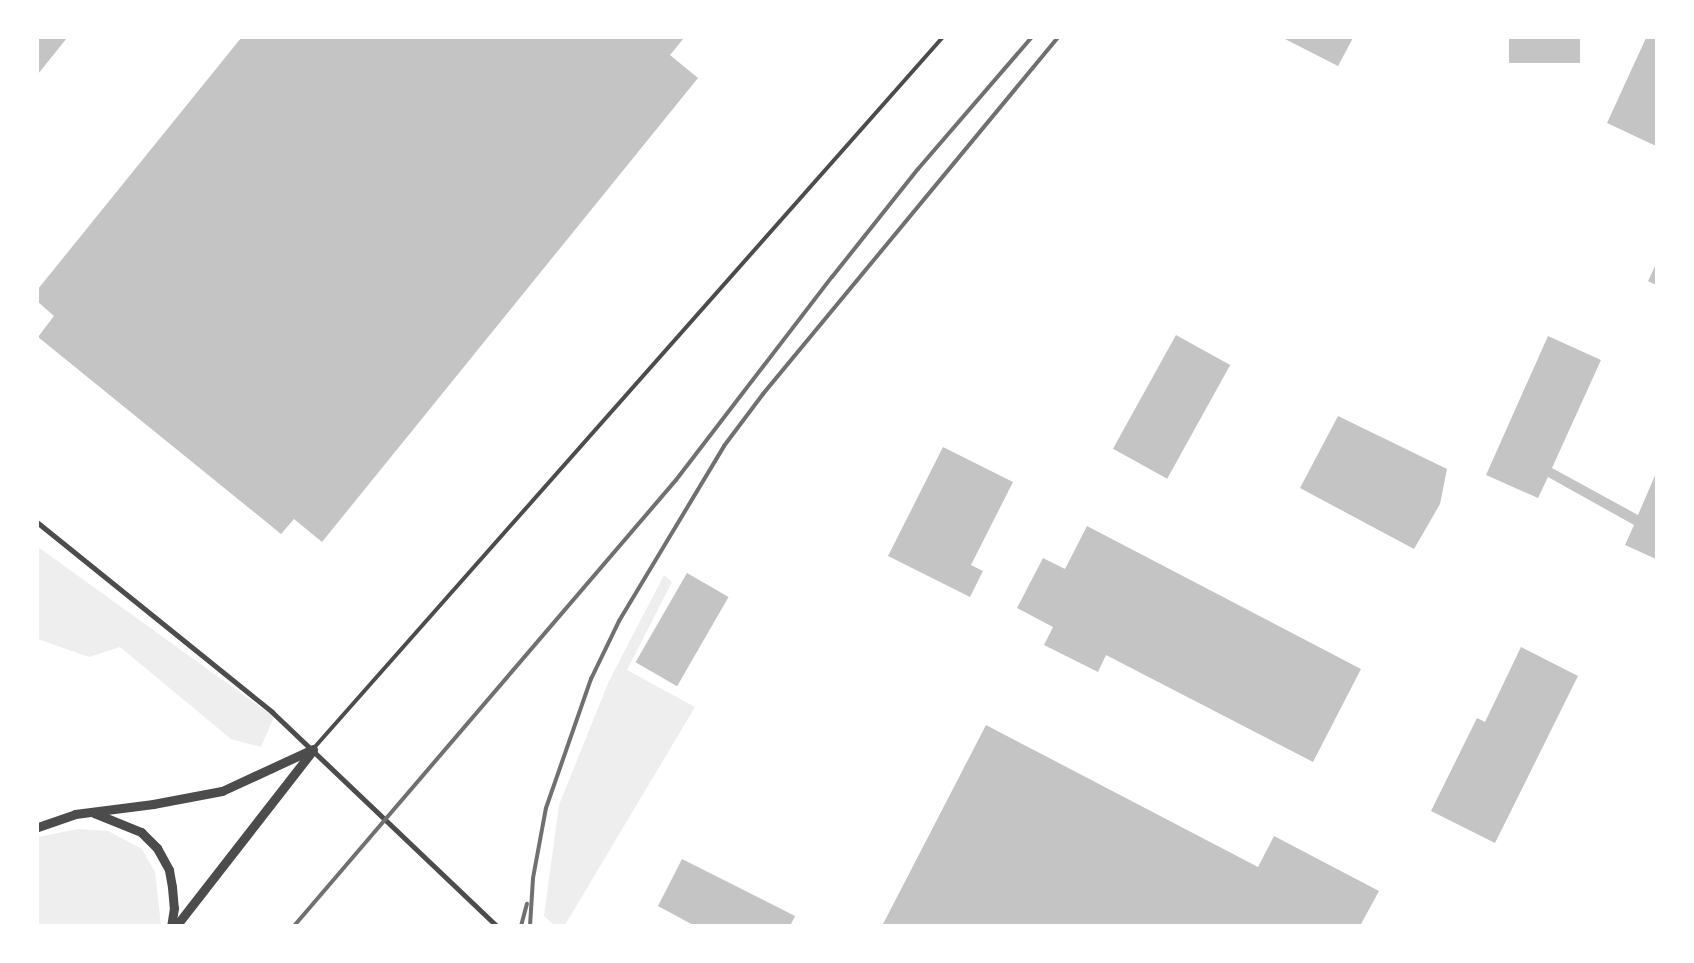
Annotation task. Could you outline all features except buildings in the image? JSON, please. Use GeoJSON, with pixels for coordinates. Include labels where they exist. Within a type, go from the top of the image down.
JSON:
{"type":"FeatureCollection","features":[{"type":"Feature","properties":{"kind":"street"},"geometry":{"type":"LineString","coordinates":[[38,523],[272,712],[497,926]]}},
{"type":"Feature","properties":{"kind":"street"},"geometry":{"type":"LineString","coordinates":[[38,827],[75,814],[153,804],[222,791],[313,749]]}},
{"type":"Feature","properties":{"kind":"street"},"geometry":{"type":"LineString","coordinates":[[176,926],[313,749]]}},
{"type":"Feature","properties":{"kind":"street"},"geometry":{"type":"LineString","coordinates":[[91,812],[141,832],[157,848],[169,870],[174,908],[171,926]]}},
{"type":"Feature","properties":{"kind":"lane"},"geometry":{"type":"LineString","coordinates":[[313,749],[942,38]]}},
{"type":"Feature","properties":{"kind":"shaded area"},"geometry":{"type":"Polygon","coordinates":[[[38,547],[274,717],[261,747],[231,739],[120,647],[89,657],[38,639],[38,547]]]}},
{"type":"Feature","properties":{"kind":"shaded area"},"geometry":{"type":"Polygon","coordinates":[[[664,575],[672,582],[627,670],[695,707],[565,925],[554,925],[544,916],[559,805],[609,681],[664,575]]]}},
{"type":"Feature","properties":{"kind":"shaded area"},"geometry":{"type":"Polygon","coordinates":[[[78,829],[108,831],[142,849],[155,872],[161,925],[38,925],[38,837],[78,829]]]}},
{"type":"Feature","properties":{"kind":"railway"},"geometry":{"type":"LineString","coordinates":[[294,926],[676,480],[832,277],[918,169],[1031,38]]}},
{"type":"Feature","properties":{"kind":"railway"},"geometry":{"type":"LineString","coordinates":[[530,926],[533,878],[546,808],[591,679],[619,621],[724,446],[763,394],[1058,38]]}},
{"type":"Feature","properties":{"kind":"railway"},"geometry":{"type":"LineString","coordinates":[[521,926],[527,904]]}}]}
